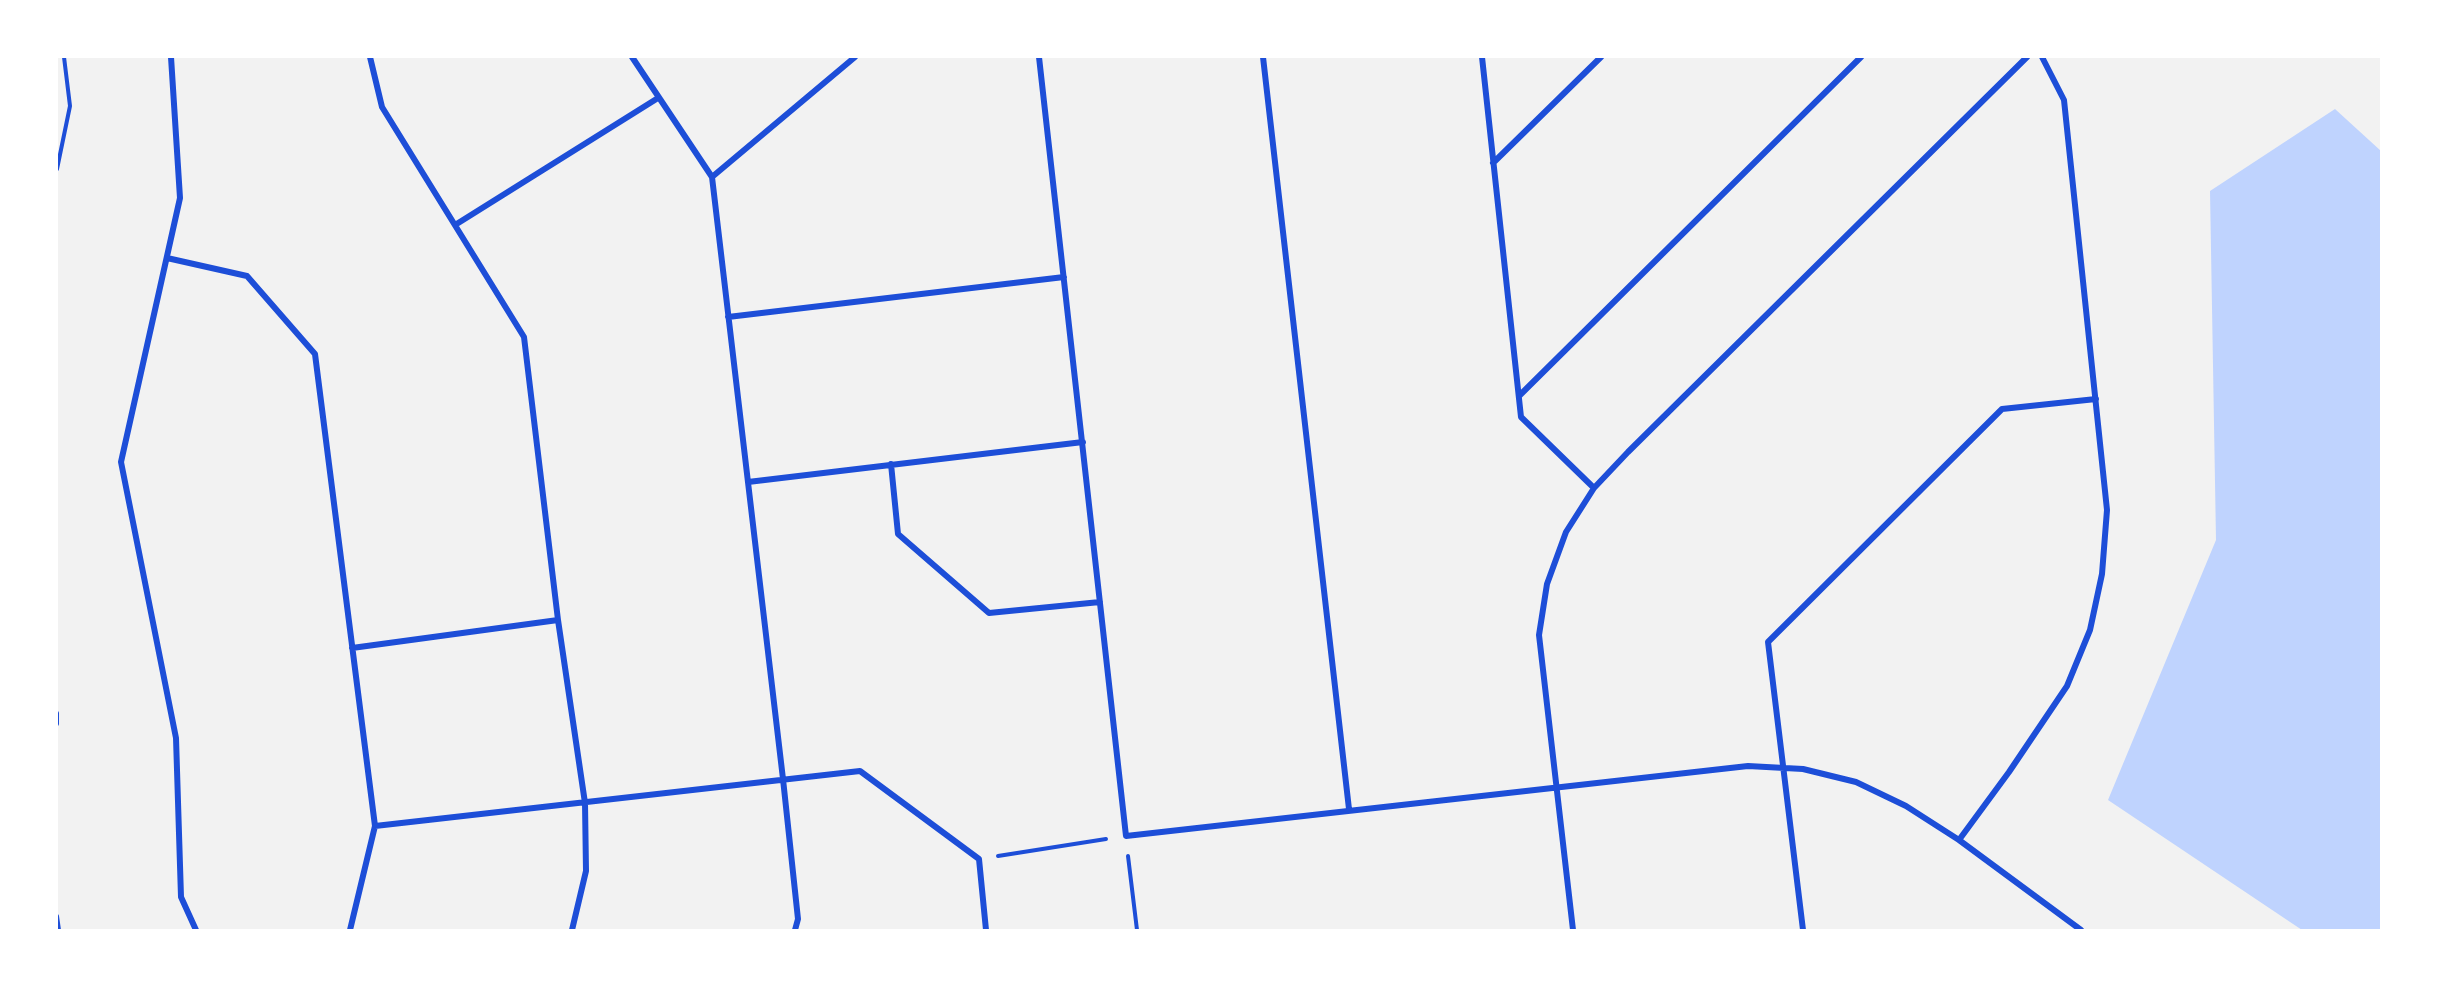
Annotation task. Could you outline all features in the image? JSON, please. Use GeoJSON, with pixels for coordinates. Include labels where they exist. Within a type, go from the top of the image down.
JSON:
{"type":"FeatureCollection","features":[{"type":"Feature","properties":{"kind":"street"},"geometry":{"type":"LineString","coordinates":[[171,57],[180,198],[121,462],[176,738],[181,897],[196,930]]}},
{"type":"Feature","properties":{"kind":"street"},"geometry":{"type":"LineString","coordinates":[[369,57],[382,107],[524,337],[558,620],[585,803],[586,871],[572,930]]}},
{"type":"Feature","properties":{"kind":"street"},"geometry":{"type":"LineString","coordinates":[[632,57],[712,177],[783,779],[798,919],[795,930]]}},
{"type":"Feature","properties":{"kind":"street"},"geometry":{"type":"LineString","coordinates":[[712,177],[855,57]]}},
{"type":"Feature","properties":{"kind":"street"},"geometry":{"type":"LineString","coordinates":[[1039,57],[1126,836],[1349,809],[1748,766],[1784,767],[1856,782],[1906,806],[1959,840],[2081,930]]}},
{"type":"Feature","properties":{"kind":"street"},"geometry":{"type":"LineString","coordinates":[[1263,57],[1349,809]]}},
{"type":"Feature","properties":{"kind":"street"},"geometry":{"type":"LineString","coordinates":[[1482,57],[1521,417],[1594,488]]}},
{"type":"Feature","properties":{"kind":"street"},"geometry":{"type":"LineString","coordinates":[[1493,163],[1601,57]]}},
{"type":"Feature","properties":{"kind":"street"},"geometry":{"type":"LineString","coordinates":[[1519,396],[1861,57]]}},
{"type":"Feature","properties":{"kind":"street"},"geometry":{"type":"LineString","coordinates":[[1573,930],[1539,635],[1547,584],[1566,532],[1594,488],[2027,57]]}},
{"type":"Feature","properties":{"kind":"street"},"geometry":{"type":"LineString","coordinates":[[1959,840],[2009,772],[2067,686],[2090,630],[2102,574],[2107,510],[2064,100],[2042,57]]}},
{"type":"Feature","properties":{"kind":"street"},"geometry":{"type":"LineString","coordinates":[[455,225],[658,98]]}},
{"type":"Feature","properties":{"kind":"street"},"geometry":{"type":"LineString","coordinates":[[167,258],[247,276],[315,354],[375,826],[350,930]]}},
{"type":"Feature","properties":{"kind":"street"},"geometry":{"type":"LineString","coordinates":[[728,317],[1064,277]]}},
{"type":"Feature","properties":{"kind":"street"},"geometry":{"type":"LineString","coordinates":[[1803,930],[1768,642],[2002,409],[2096,399]]}},
{"type":"Feature","properties":{"kind":"street"},"geometry":{"type":"LineString","coordinates":[[748,482],[1083,442]]}},
{"type":"Feature","properties":{"kind":"street"},"geometry":{"type":"LineString","coordinates":[[891,464],[898,534],[989,613],[1101,602]]}},
{"type":"Feature","properties":{"kind":"street"},"geometry":{"type":"LineString","coordinates":[[352,648],[558,620]]}},
{"type":"Feature","properties":{"kind":"street"},"geometry":{"type":"LineString","coordinates":[[375,826],[860,771],[979,859],[986,930]]}},
{"type":"Feature","properties":{"kind":"path"},"geometry":{"type":"LineString","coordinates":[[57,169],[70,106],[63,57]]}},
{"type":"Feature","properties":{"kind":"path"},"geometry":{"type":"LineString","coordinates":[[57,713],[57,724]]}},
{"type":"Feature","properties":{"kind":"path"},"geometry":{"type":"LineString","coordinates":[[979,859],[1126,836],[1137,930]]}},
{"type":"Feature","properties":{"kind":"path"},"geometry":{"type":"LineString","coordinates":[[57,916],[59,930]]}},
{"type":"Feature","properties":{"kind":"water"},"geometry":{"type":"Polygon","coordinates":[[[2335,109],[2381,151],[2381,930],[2302,930],[2108,800],[2216,540],[2210,191],[2335,109]]]}}]}
